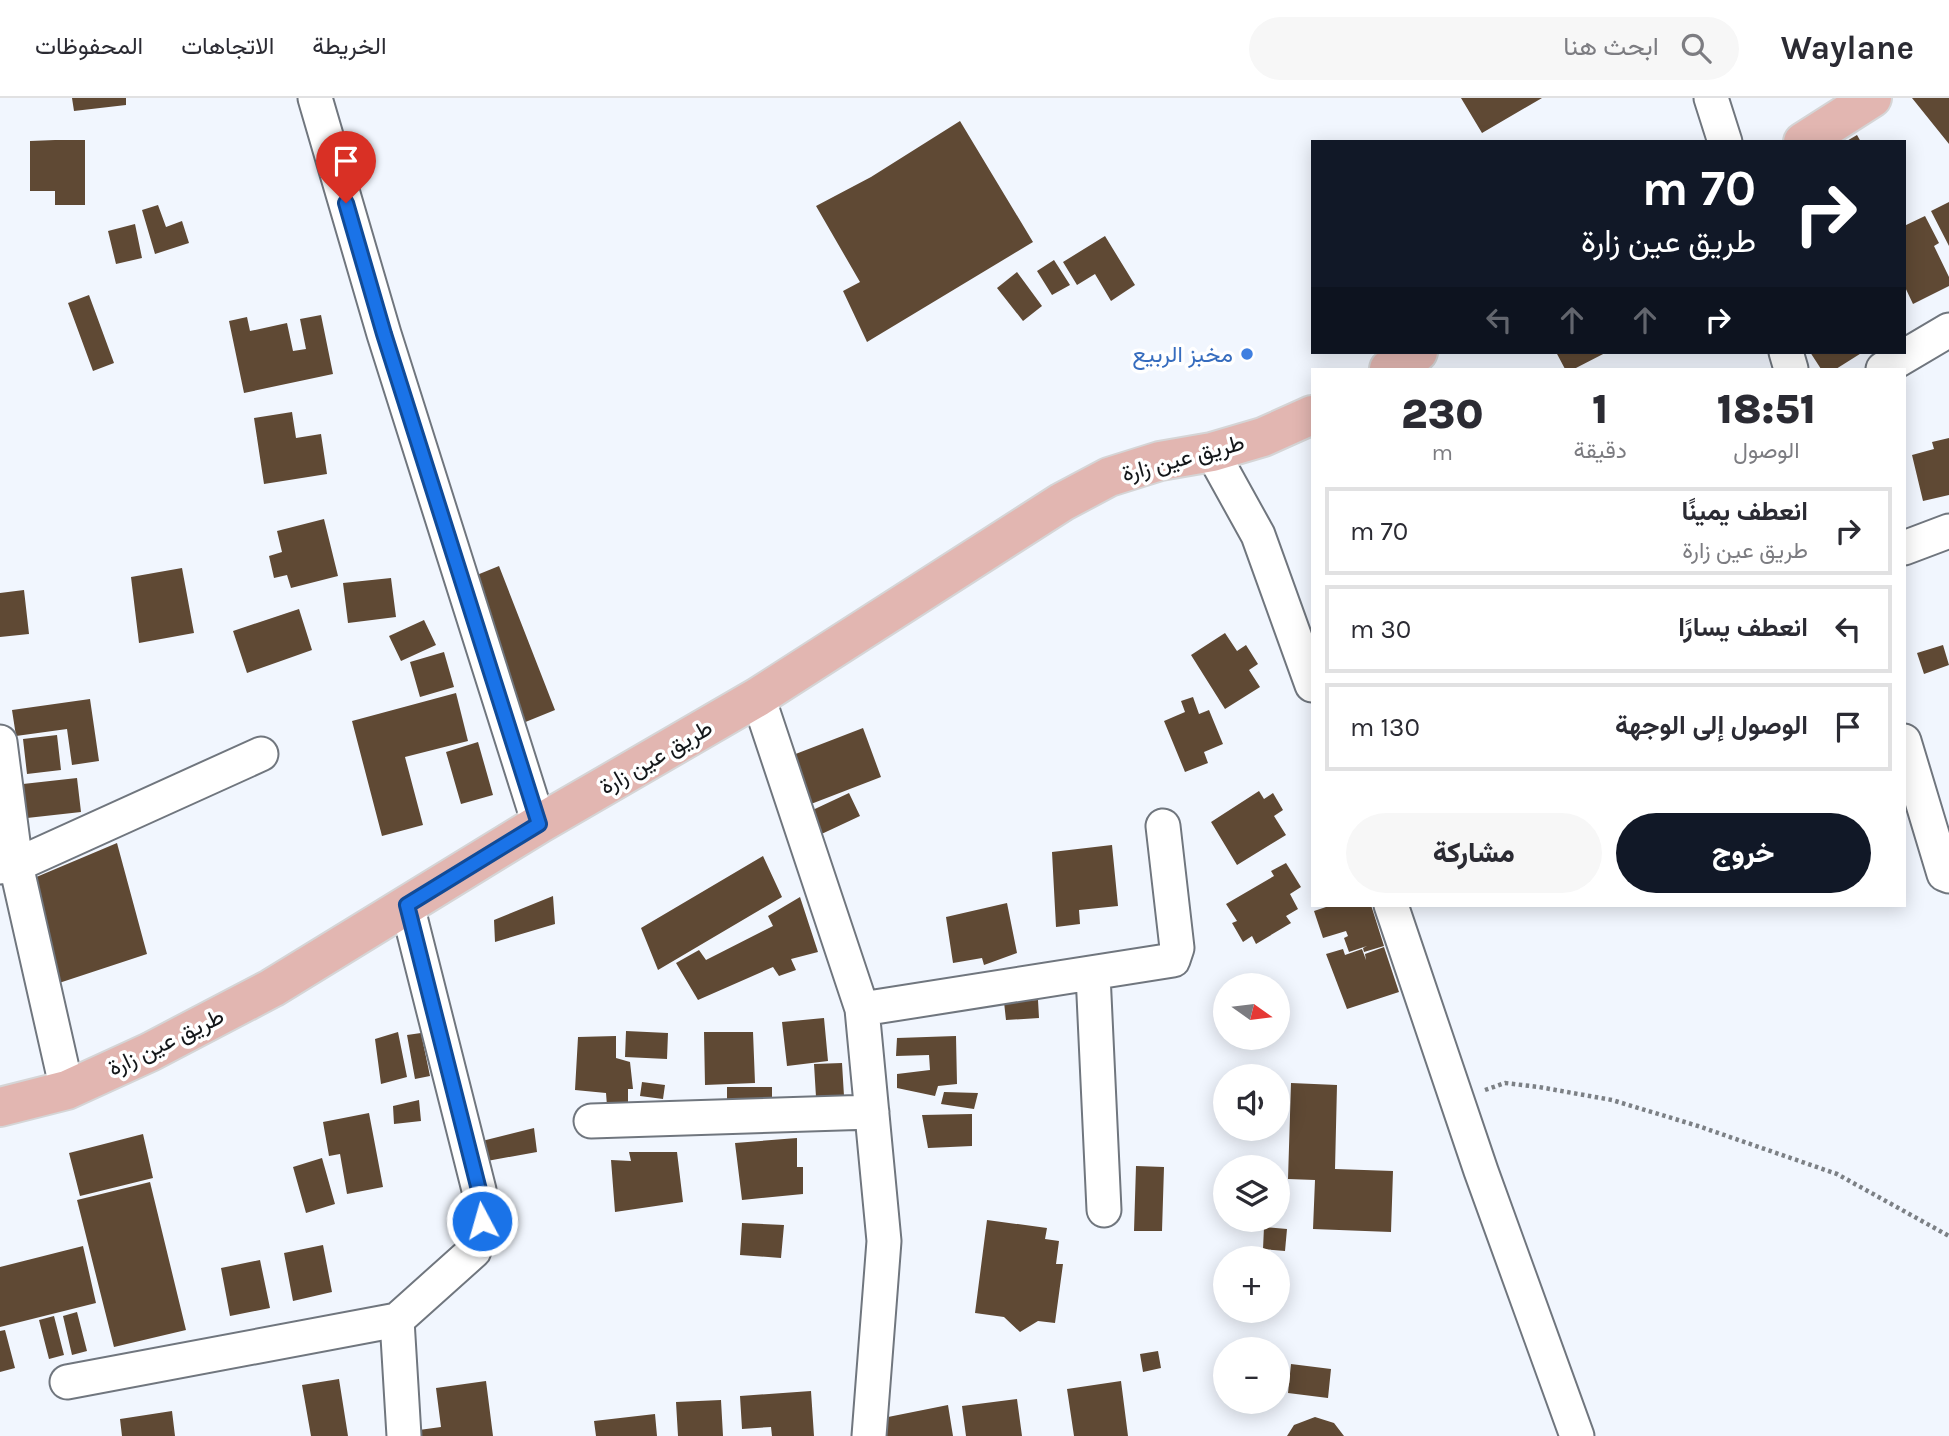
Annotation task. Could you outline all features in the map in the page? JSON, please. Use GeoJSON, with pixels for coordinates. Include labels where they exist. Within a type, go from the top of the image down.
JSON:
{"type":"FeatureCollection","features":[{"type":"Feature","properties":{"kind":"main road"},"geometry":{"type":"LineString","coordinates":[[1806,140],[1872,98]]}},
{"type":"Feature","properties":{"kind":"main road"},"geometry":{"type":"LineString","coordinates":[[1391,368],[1415,354]]}},
{"type":"Feature","properties":{"kind":"main road","name":"طريق عين زارة"},"geometry":{"type":"LineString","coordinates":[[0,1107],[67,1090],[150,1052],[272,988],[539,824],[758,697],[1062,502],[1110,477],[1160,461],[1212,452],[1263,437],[1311,415]]}},
{"type":"Feature","properties":{"kind":"street"},"geometry":{"type":"LineString","coordinates":[[315,98],[384,334],[539,824]]}},
{"type":"Feature","properties":{"kind":"street"},"geometry":{"type":"LineString","coordinates":[[1712,98],[1724,140]]}},
{"type":"Feature","properties":{"kind":"street"},"geometry":{"type":"LineString","coordinates":[[1885,368],[1949,330]]}},
{"type":"Feature","properties":{"kind":"street"},"geometry":{"type":"LineString","coordinates":[[1212,452],[1258,535],[1311,682]]}},
{"type":"Feature","properties":{"kind":"street"},"geometry":{"type":"LineString","coordinates":[[1906,547],[1949,531]]}},
{"type":"Feature","properties":{"kind":"street"},"geometry":{"type":"LineString","coordinates":[[758,697],[862,1009],[884,1241],[869,1436]]}},
{"type":"Feature","properties":{"kind":"street"},"geometry":{"type":"LineString","coordinates":[[0,742],[8,866],[67,1090]]}},
{"type":"Feature","properties":{"kind":"street"},"geometry":{"type":"LineString","coordinates":[[1906,748],[1944,874],[1949,876]]}},
{"type":"Feature","properties":{"kind":"street"},"geometry":{"type":"LineString","coordinates":[[8,866],[261,754]]}},
{"type":"Feature","properties":{"kind":"street"},"geometry":{"type":"LineString","coordinates":[[862,1009],[1173,960],[1177,948],[1163,826]]}},
{"type":"Feature","properties":{"kind":"street"},"geometry":{"type":"LineString","coordinates":[[67,1382],[397,1320],[474,1251],[482,1221],[479,1190],[407,905]]}},
{"type":"Feature","properties":{"kind":"street"},"geometry":{"type":"LineString","coordinates":[[1392,907],[1577,1436]]}},
{"type":"Feature","properties":{"kind":"street"},"geometry":{"type":"LineString","coordinates":[[1093,974],[1104,1210]]}},
{"type":"Feature","properties":{"kind":"street"},"geometry":{"type":"LineString","coordinates":[[591,1121],[873,1112]]}},
{"type":"Feature","properties":{"kind":"street"},"geometry":{"type":"LineString","coordinates":[[397,1320],[404,1436]]}},
{"type":"Feature","properties":{"kind":"path"},"geometry":{"type":"LineString","coordinates":[[1458,1100],[1506,1083],[1612,1100],[1837,1174],[1949,1236]]}},
{"type":"Feature","properties":{"kind":"building"},"geometry":{"type":"Polygon","coordinates":[[[72,98],[126,98],[126,105],[74,111],[72,98]]]}},
{"type":"Feature","properties":{"kind":"building"},"geometry":{"type":"Polygon","coordinates":[[[1461,98],[1542,98],[1482,133],[1461,98]]]}},
{"type":"Feature","properties":{"kind":"building"},"geometry":{"type":"Polygon","coordinates":[[[1912,98],[1949,98],[1949,144],[1912,98]]]}},
{"type":"Feature","properties":{"kind":"building"},"geometry":{"type":"Polygon","coordinates":[[[960,121],[1033,242],[867,342],[843,291],[860,282],[816,206],[871,177],[960,121]]]}},
{"type":"Feature","properties":{"kind":"building"},"geometry":{"type":"Polygon","coordinates":[[[85,140],[85,205],[55,205],[55,191],[30,191],[30,141],[85,140]]]}},
{"type":"Feature","properties":{"kind":"building"},"geometry":{"type":"Polygon","coordinates":[[[1949,202],[1949,246],[1931,211],[1949,202]]]}},
{"type":"Feature","properties":{"kind":"building"},"geometry":{"type":"Polygon","coordinates":[[[158,205],[166,227],[182,221],[189,243],[155,254],[142,210],[158,205]]]}},
{"type":"Feature","properties":{"kind":"building"},"geometry":{"type":"Polygon","coordinates":[[[1925,216],[1939,243],[1934,246],[1949,277],[1949,286],[1913,304],[1906,289],[1906,225],[1925,216]]]}},
{"type":"Feature","properties":{"kind":"building"},"geometry":{"type":"Polygon","coordinates":[[[135,224],[142,258],[116,264],[108,231],[135,224]]]}},
{"type":"Feature","properties":{"kind":"building"},"geometry":{"type":"Polygon","coordinates":[[[1105,236],[1135,285],[1111,301],[1095,274],[1077,285],[1063,262],[1105,236]]]}},
{"type":"Feature","properties":{"kind":"building"},"geometry":{"type":"Polygon","coordinates":[[[1054,260],[1070,285],[1052,295],[1037,271],[1054,260]]]}},
{"type":"Feature","properties":{"kind":"building"},"geometry":{"type":"Polygon","coordinates":[[[1017,272],[1042,306],[1023,321],[997,288],[1017,272]]]}},
{"type":"Feature","properties":{"kind":"building"},"geometry":{"type":"Polygon","coordinates":[[[89,295],[114,363],[93,371],[68,303],[89,295]]]}},
{"type":"Feature","properties":{"kind":"building"},"geometry":{"type":"Polygon","coordinates":[[[321,315],[333,374],[244,393],[229,321],[247,317],[250,331],[287,323],[293,351],[306,349],[300,319],[321,315]]]}},
{"type":"Feature","properties":{"kind":"building"},"geometry":{"type":"Polygon","coordinates":[[[1557,354],[1603,354],[1576,368],[1564,368],[1557,354]]]}},
{"type":"Feature","properties":{"kind":"building"},"geometry":{"type":"Polygon","coordinates":[[[1811,354],[1860,354],[1838,368],[1820,368],[1811,354]]]}},
{"type":"Feature","properties":{"kind":"building"},"geometry":{"type":"Polygon","coordinates":[[[292,412],[296,438],[321,434],[327,474],[264,484],[254,418],[292,412]]]}},
{"type":"Feature","properties":{"kind":"building"},"geometry":{"type":"Polygon","coordinates":[[[1949,438],[1949,495],[1923,501],[1912,455],[1934,449],[1932,442],[1949,438]]]}},
{"type":"Feature","properties":{"kind":"building"},"geometry":{"type":"Polygon","coordinates":[[[324,519],[338,576],[291,588],[287,575],[274,578],[269,556],[282,552],[277,531],[324,519]]]}},
{"type":"Feature","properties":{"kind":"building"},"geometry":{"type":"Polygon","coordinates":[[[499,566],[555,710],[523,723],[467,579],[499,566]]]}},
{"type":"Feature","properties":{"kind":"building"},"geometry":{"type":"Polygon","coordinates":[[[182,568],[194,633],[139,643],[131,577],[182,568]]]}},
{"type":"Feature","properties":{"kind":"building"},"geometry":{"type":"Polygon","coordinates":[[[391,578],[396,617],[348,623],[343,583],[391,578]]]}},
{"type":"Feature","properties":{"kind":"building"},"geometry":{"type":"Polygon","coordinates":[[[24,590],[29,634],[0,637],[0,593],[24,590]]]}},
{"type":"Feature","properties":{"kind":"building"},"geometry":{"type":"Polygon","coordinates":[[[299,609],[312,650],[247,673],[233,631],[299,609]]]}},
{"type":"Feature","properties":{"kind":"building"},"geometry":{"type":"Polygon","coordinates":[[[424,620],[436,645],[401,661],[389,636],[424,620]]]}},
{"type":"Feature","properties":{"kind":"building"},"geometry":{"type":"Polygon","coordinates":[[[1225,633],[1237,651],[1246,645],[1258,664],[1249,670],[1260,687],[1225,709],[1191,655],[1225,633]]]}},
{"type":"Feature","properties":{"kind":"building"},"geometry":{"type":"Polygon","coordinates":[[[1943,645],[1949,665],[1924,674],[1917,653],[1943,645]]]}},
{"type":"Feature","properties":{"kind":"building"},"geometry":{"type":"Polygon","coordinates":[[[444,652],[454,687],[420,697],[410,662],[444,652]]]}},
{"type":"Feature","properties":{"kind":"building"},"geometry":{"type":"Polygon","coordinates":[[[456,693],[468,741],[405,757],[423,825],[382,836],[352,721],[456,693]]]}},
{"type":"Feature","properties":{"kind":"building"},"geometry":{"type":"Polygon","coordinates":[[[1193,697],[1199,714],[1209,710],[1223,744],[1204,752],[1208,763],[1185,772],[1164,721],[1185,712],[1181,701],[1193,697]]]}},
{"type":"Feature","properties":{"kind":"building"},"geometry":{"type":"Polygon","coordinates":[[[90,699],[99,761],[72,765],[67,729],[16,736],[12,710],[90,699]]]}},
{"type":"Feature","properties":{"kind":"building"},"geometry":{"type":"Polygon","coordinates":[[[863,728],[881,777],[798,809],[780,760],[863,728]]]}},
{"type":"Feature","properties":{"kind":"building"},"geometry":{"type":"Polygon","coordinates":[[[57,735],[61,770],[27,774],[23,739],[57,735]]]}},
{"type":"Feature","properties":{"kind":"building"},"geometry":{"type":"Polygon","coordinates":[[[478,742],[493,795],[461,804],[446,752],[478,742]]]}},
{"type":"Feature","properties":{"kind":"building"},"geometry":{"type":"Polygon","coordinates":[[[77,778],[81,812],[18,819],[14,785],[77,778]]]}},
{"type":"Feature","properties":{"kind":"building"},"geometry":{"type":"Polygon","coordinates":[[[1259,791],[1264,799],[1273,793],[1283,810],[1274,816],[1286,835],[1237,865],[1211,822],[1259,791]]]}},
{"type":"Feature","properties":{"kind":"building"},"geometry":{"type":"Polygon","coordinates":[[[849,793],[860,816],[813,838],[802,815],[849,793]]]}},
{"type":"Feature","properties":{"kind":"building"},"geometry":{"type":"Polygon","coordinates":[[[117,843],[147,954],[59,983],[34,878],[117,843]]]}},
{"type":"Feature","properties":{"kind":"building"},"geometry":{"type":"Polygon","coordinates":[[[1112,845],[1118,906],[1079,910],[1080,924],[1056,927],[1052,852],[1112,845]]]}},
{"type":"Feature","properties":{"kind":"building"},"geometry":{"type":"Polygon","coordinates":[[[763,856],[782,897],[658,970],[641,928],[763,856]]]}},
{"type":"Feature","properties":{"kind":"building"},"geometry":{"type":"Polygon","coordinates":[[[1286,863],[1301,887],[1290,894],[1298,909],[1286,916],[1291,923],[1256,944],[1252,936],[1243,942],[1232,923],[1237,921],[1226,904],[1274,876],[1271,871],[1286,863]]]}},
{"type":"Feature","properties":{"kind":"building"},"geometry":{"type":"Polygon","coordinates":[[[553,896],[555,924],[495,942],[494,920],[553,896]]]}},
{"type":"Feature","properties":{"kind":"building"},"geometry":{"type":"Polygon","coordinates":[[[800,897],[818,952],[791,959],[796,970],[779,976],[773,967],[698,1000],[676,963],[699,950],[706,960],[773,926],[768,916],[800,897]]]}},
{"type":"Feature","properties":{"kind":"building"},"geometry":{"type":"Polygon","coordinates":[[[1007,903],[1017,953],[984,965],[982,958],[953,963],[946,917],[1007,903]]]}},
{"type":"Feature","properties":{"kind":"building"},"geometry":{"type":"Polygon","coordinates":[[[1326,907],[1372,907],[1384,946],[1364,952],[1363,948],[1367,946],[1349,952],[1344,938],[1348,936],[1346,931],[1323,938],[1314,911],[1326,907]]]}},
{"type":"Feature","properties":{"kind":"building"},"geometry":{"type":"Polygon","coordinates":[[[1384,947],[1399,992],[1347,1009],[1326,954],[1343,949],[1345,955],[1362,949],[1366,960],[1365,954],[1384,947]]]}},
{"type":"Feature","properties":{"kind":"building"},"geometry":{"type":"Polygon","coordinates":[[[1038,1000],[1039,1018],[1006,1020],[1004,1002],[1038,1000]]]}},
{"type":"Feature","properties":{"kind":"building"},"geometry":{"type":"Polygon","coordinates":[[[824,1018],[828,1061],[787,1066],[782,1022],[824,1018]]]}},
{"type":"Feature","properties":{"kind":"building"},"geometry":{"type":"Polygon","coordinates":[[[626,1031],[668,1033],[667,1059],[625,1057],[626,1031]]]}},
{"type":"Feature","properties":{"kind":"building"},"geometry":{"type":"Polygon","coordinates":[[[398,1032],[407,1077],[381,1084],[375,1039],[398,1032]]]}},
{"type":"Feature","properties":{"kind":"building"},"geometry":{"type":"Polygon","coordinates":[[[704,1032],[753,1032],[755,1083],[705,1085],[704,1032]]]}},
{"type":"Feature","properties":{"kind":"building"},"geometry":{"type":"Polygon","coordinates":[[[421,1033],[430,1076],[415,1079],[407,1035],[421,1033]]]}},
{"type":"Feature","properties":{"kind":"building"},"geometry":{"type":"Polygon","coordinates":[[[616,1036],[616,1058],[630,1062],[633,1089],[628,1089],[628,1105],[607,1106],[606,1093],[575,1090],[578,1037],[616,1036]]]}},
{"type":"Feature","properties":{"kind":"building"},"geometry":{"type":"Polygon","coordinates":[[[956,1036],[957,1084],[938,1086],[935,1096],[897,1088],[897,1074],[930,1070],[929,1055],[896,1056],[897,1038],[956,1036]]]}},
{"type":"Feature","properties":{"kind":"building"},"geometry":{"type":"Polygon","coordinates":[[[842,1063],[844,1096],[816,1097],[814,1064],[842,1063]]]}},
{"type":"Feature","properties":{"kind":"building"},"geometry":{"type":"Polygon","coordinates":[[[642,1082],[665,1085],[663,1099],[640,1096],[642,1082]]]}},
{"type":"Feature","properties":{"kind":"building"},"geometry":{"type":"Polygon","coordinates":[[[1291,1083],[1337,1085],[1335,1169],[1393,1171],[1391,1232],[1313,1229],[1315,1180],[1290,1179],[1291,1083]]]}},
{"type":"Feature","properties":{"kind":"building"},"geometry":{"type":"Polygon","coordinates":[[[727,1087],[772,1087],[772,1100],[727,1099],[727,1087]]]}},
{"type":"Feature","properties":{"kind":"building"},"geometry":{"type":"Polygon","coordinates":[[[944,1092],[978,1093],[974,1109],[941,1104],[944,1092]]]}},
{"type":"Feature","properties":{"kind":"building"},"geometry":{"type":"Polygon","coordinates":[[[419,1100],[421,1121],[394,1124],[393,1106],[419,1100]]]}},
{"type":"Feature","properties":{"kind":"building"},"geometry":{"type":"Polygon","coordinates":[[[369,1113],[383,1187],[347,1194],[340,1154],[329,1156],[323,1122],[369,1113]]]}},
{"type":"Feature","properties":{"kind":"building"},"geometry":{"type":"Polygon","coordinates":[[[972,1114],[972,1146],[928,1148],[922,1115],[972,1114]]]}},
{"type":"Feature","properties":{"kind":"building"},"geometry":{"type":"Polygon","coordinates":[[[534,1128],[537,1152],[487,1161],[482,1141],[534,1128]]]}},
{"type":"Feature","properties":{"kind":"building"},"geometry":{"type":"Polygon","coordinates":[[[143,1134],[153,1178],[80,1196],[69,1153],[143,1134]]]}},
{"type":"Feature","properties":{"kind":"building"},"geometry":{"type":"Polygon","coordinates":[[[797,1138],[797,1167],[803,1167],[803,1194],[742,1200],[735,1143],[797,1138]]]}},
{"type":"Feature","properties":{"kind":"building"},"geometry":{"type":"Polygon","coordinates":[[[629,1152],[677,1152],[683,1202],[615,1212],[611,1160],[631,1161],[629,1152]]]}},
{"type":"Feature","properties":{"kind":"building"},"geometry":{"type":"Polygon","coordinates":[[[322,1158],[335,1204],[306,1213],[293,1167],[322,1158]]]}},
{"type":"Feature","properties":{"kind":"building"},"geometry":{"type":"Polygon","coordinates":[[[1136,1166],[1164,1167],[1162,1231],[1134,1231],[1136,1166]]]}},
{"type":"Feature","properties":{"kind":"building"},"geometry":{"type":"Polygon","coordinates":[[[150,1182],[186,1330],[114,1347],[77,1200],[150,1182]]]}},
{"type":"Feature","properties":{"kind":"building"},"geometry":{"type":"Polygon","coordinates":[[[987,1220],[1047,1228],[1045,1239],[1059,1241],[1056,1264],[1063,1264],[1055,1323],[1038,1321],[1020,1332],[1004,1317],[975,1313],[987,1220]]]}},
{"type":"Feature","properties":{"kind":"building"},"geometry":{"type":"Polygon","coordinates":[[[742,1223],[784,1225],[781,1258],[740,1255],[742,1223]]]}},
{"type":"Feature","properties":{"kind":"building"},"geometry":{"type":"Polygon","coordinates":[[[1264,1232],[1287,1232],[1285,1246],[1263,1246],[1264,1232]]]}},
{"type":"Feature","properties":{"kind":"building"},"geometry":{"type":"Polygon","coordinates":[[[323,1245],[332,1292],[293,1301],[284,1253],[323,1245]]]}},
{"type":"Feature","properties":{"kind":"building"},"geometry":{"type":"Polygon","coordinates":[[[83,1246],[96,1303],[0,1327],[0,1267],[83,1246]]]}},
{"type":"Feature","properties":{"kind":"building"},"geometry":{"type":"Polygon","coordinates":[[[260,1260],[270,1308],[230,1316],[221,1268],[260,1260]]]}},
{"type":"Feature","properties":{"kind":"building"},"geometry":{"type":"Polygon","coordinates":[[[77,1312],[87,1351],[72,1355],[63,1316],[77,1312]]]}},
{"type":"Feature","properties":{"kind":"building"},"geometry":{"type":"Polygon","coordinates":[[[54,1316],[64,1355],[49,1359],[39,1320],[54,1316]]]}},
{"type":"Feature","properties":{"kind":"building"},"geometry":{"type":"Polygon","coordinates":[[[5,1330],[15,1368],[0,1372],[0,1331],[5,1330]]]}},
{"type":"Feature","properties":{"kind":"building"},"geometry":{"type":"Polygon","coordinates":[[[1158,1351],[1161,1368],[1143,1372],[1140,1354],[1158,1351]]]}},
{"type":"Feature","properties":{"kind":"building"},"geometry":{"type":"Polygon","coordinates":[[[1291,1364],[1331,1369],[1328,1398],[1290,1393],[1291,1364]]]}},
{"type":"Feature","properties":{"kind":"building"},"geometry":{"type":"Polygon","coordinates":[[[339,1379],[348,1436],[311,1436],[302,1385],[339,1379]]]}},
{"type":"Feature","properties":{"kind":"building"},"geometry":{"type":"Polygon","coordinates":[[[486,1381],[493,1436],[420,1436],[419,1430],[441,1427],[436,1388],[486,1381]]]}},
{"type":"Feature","properties":{"kind":"building"},"geometry":{"type":"Polygon","coordinates":[[[1121,1381],[1128,1436],[1074,1436],[1067,1389],[1121,1381]]]}},
{"type":"Feature","properties":{"kind":"building"},"geometry":{"type":"Polygon","coordinates":[[[811,1391],[814,1436],[772,1436],[771,1427],[742,1429],[740,1396],[811,1391]]]}},
{"type":"Feature","properties":{"kind":"building"},"geometry":{"type":"Polygon","coordinates":[[[1017,1399],[1022,1436],[966,1436],[962,1406],[1017,1399]]]}},
{"type":"Feature","properties":{"kind":"building"},"geometry":{"type":"Polygon","coordinates":[[[721,1400],[723,1436],[678,1436],[676,1402],[721,1400]]]}},
{"type":"Feature","properties":{"kind":"building"},"geometry":{"type":"Polygon","coordinates":[[[948,1405],[953,1436],[881,1436],[878,1419],[948,1405]]]}},
{"type":"Feature","properties":{"kind":"building"},"geometry":{"type":"Polygon","coordinates":[[[172,1411],[175,1436],[122,1436],[120,1419],[172,1411]]]}},
{"type":"Feature","properties":{"kind":"building"},"geometry":{"type":"Polygon","coordinates":[[[655,1414],[657,1436],[596,1436],[594,1421],[655,1414]]]}},
{"type":"Feature","properties":{"kind":"building"},"geometry":{"type":"Polygon","coordinates":[[[1315,1417],[1334,1423],[1344,1436],[1287,1436],[1294,1425],[1315,1417]]]}},
{"type":"Feature","properties":{"kind":"place","name":"مخبز الربيع"},"geometry":{"type":"Point","coordinates":[1247,354]}},
{"type":"Feature","properties":{"kind":"route"},"geometry":{"type":"LineString","coordinates":[[346,203],[384,334],[529,785],[539,824],[407,905],[479,1190],[482,1221]]}}]}
